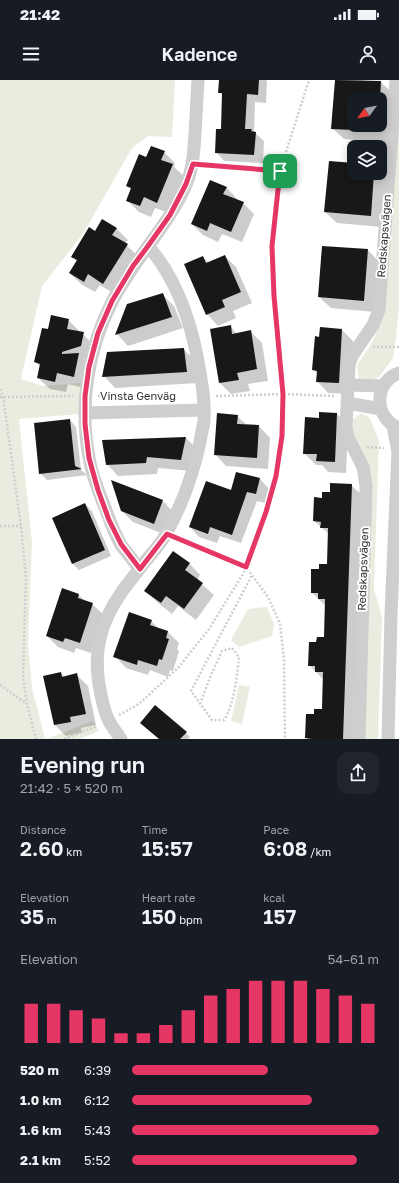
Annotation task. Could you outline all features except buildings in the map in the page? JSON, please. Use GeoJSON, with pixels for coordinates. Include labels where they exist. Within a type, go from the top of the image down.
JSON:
{"type":"FeatureCollection","features":[{"type":"Feature","properties":{"kind":"street"},"geometry":{"type":"LineString","coordinates":[[140,569],[121,544],[109,520],[98,490],[89,458],[85,424],[85,396],[89,367],[98,333],[112,301],[133,266],[170,215],[186,184],[193,164],[198,80]]}},
{"type":"Feature","properties":{"kind":"street","name":"Redskapsvägen"},"geometry":{"type":"LineString","coordinates":[[359,739],[366,486],[363,467],[348,437],[346,427],[349,365],[352,356],[373,325],[379,310],[396,80]]}},
{"type":"Feature","properties":{"kind":"street"},"geometry":{"type":"LineString","coordinates":[[121,739],[109,721],[99,688],[96,667],[98,646],[110,611],[123,590],[167,534],[185,496],[196,459],[204,422],[204,396],[190,325],[176,288],[166,269],[157,255],[148,246]]}},
{"type":"Feature","properties":{"kind":"street"},"geometry":{"type":"LineString","coordinates":[[388,739],[391,614],[398,452],[396,427],[388,422],[381,410],[379,401],[383,386],[398,371]]}},
{"type":"Feature","properties":{"kind":"street"},"geometry":{"type":"LineString","coordinates":[[348,395],[383,386]]}},
{"type":"Feature","properties":{"kind":"street"},"geometry":{"type":"LineString","coordinates":[[348,395],[381,410]]}},
{"type":"Feature","properties":{"kind":"street"},"geometry":{"type":"LineString","coordinates":[[85,413],[204,410]]}},
{"type":"Feature","properties":{"kind":"path"},"geometry":{"type":"LineString","coordinates":[[64,739],[109,721],[139,704],[178,668],[209,629],[246,567],[266,512],[276,476],[282,436],[283,394],[274,296],[272,246],[280,171],[309,80]]}},
{"type":"Feature","properties":{"kind":"path"},"geometry":{"type":"LineString","coordinates":[[193,164],[280,171]]}},
{"type":"Feature","properties":{"kind":"path"},"geometry":{"type":"LineString","coordinates":[[361,343],[372,347],[399,347]]}},
{"type":"Feature","properties":{"kind":"path"},"geometry":{"type":"LineString","coordinates":[[0,389],[26,577],[23,678],[27,704],[36,739]]}},
{"type":"Feature","properties":{"kind":"path"},"geometry":{"type":"LineString","coordinates":[[204,396],[283,394],[348,395]]}},
{"type":"Feature","properties":{"kind":"path","name":"Vinsta Genväg"},"geometry":{"type":"LineString","coordinates":[[1,396],[172,396]]}},
{"type":"Feature","properties":{"kind":"path"},"geometry":{"type":"LineString","coordinates":[[353,447],[381,447],[398,452]]}},
{"type":"Feature","properties":{"kind":"path"},"geometry":{"type":"LineString","coordinates":[[0,526],[20,526]]}},
{"type":"Feature","properties":{"kind":"path"},"geometry":{"type":"LineString","coordinates":[[167,534],[246,567],[268,597],[280,624],[284,659],[285,739]]}},
{"type":"Feature","properties":{"kind":"path"},"geometry":{"type":"LineString","coordinates":[[200,704],[222,651],[232,648],[239,657],[238,674],[229,712],[224,720],[212,720],[200,704],[191,691],[252,575]]}},
{"type":"Feature","properties":{"kind":"path"},"geometry":{"type":"LineString","coordinates":[[0,684],[27,704]]}},
{"type":"Feature","properties":{"kind":"shaded area"},"geometry":{"type":"Polygon","coordinates":[[[0,80],[175,80],[172,137],[148,136],[132,148],[83,234],[42,286],[21,379],[43,386],[81,383],[80,414],[19,419],[32,543],[28,643],[32,688],[45,739],[0,739],[0,80]]]}},
{"type":"Feature","properties":{"kind":"shaded area"},"geometry":{"type":"Polygon","coordinates":[[[399,109],[399,305],[396,337],[393,358],[379,377],[370,381],[359,379],[357,365],[373,341],[384,313],[399,109]]]}},
{"type":"Feature","properties":{"kind":"shaded area"},"geometry":{"type":"Polygon","coordinates":[[[361,413],[370,418],[379,441],[374,589],[382,617],[378,739],[364,739],[364,455],[353,431],[352,420],[361,413]]]}},
{"type":"Feature","properties":{"kind":"shaded area"},"geometry":{"type":"Polygon","coordinates":[[[267,607],[274,624],[272,636],[239,647],[231,640],[248,609],[267,607]]]}},
{"type":"Feature","properties":{"kind":"shaded area"},"geometry":{"type":"Polygon","coordinates":[[[239,685],[250,687],[242,724],[231,721],[239,685]]]}},
{"type":"Feature","properties":{"kind":"shaded area"},"geometry":{"type":"Polygon","coordinates":[[[93,721],[99,731],[80,739],[46,739],[93,721]]]}},
{"type":"Feature","properties":{"kind":"route"},"geometry":{"type":"LineString","coordinates":[[193,164],[280,171],[272,246],[274,296],[283,394],[282,436],[276,476],[266,512],[246,567],[167,534],[140,569],[121,544],[109,520],[98,490],[89,458],[85,424],[85,396],[89,367],[98,333],[112,301],[133,266],[170,215],[186,184],[193,164]]}}]}
